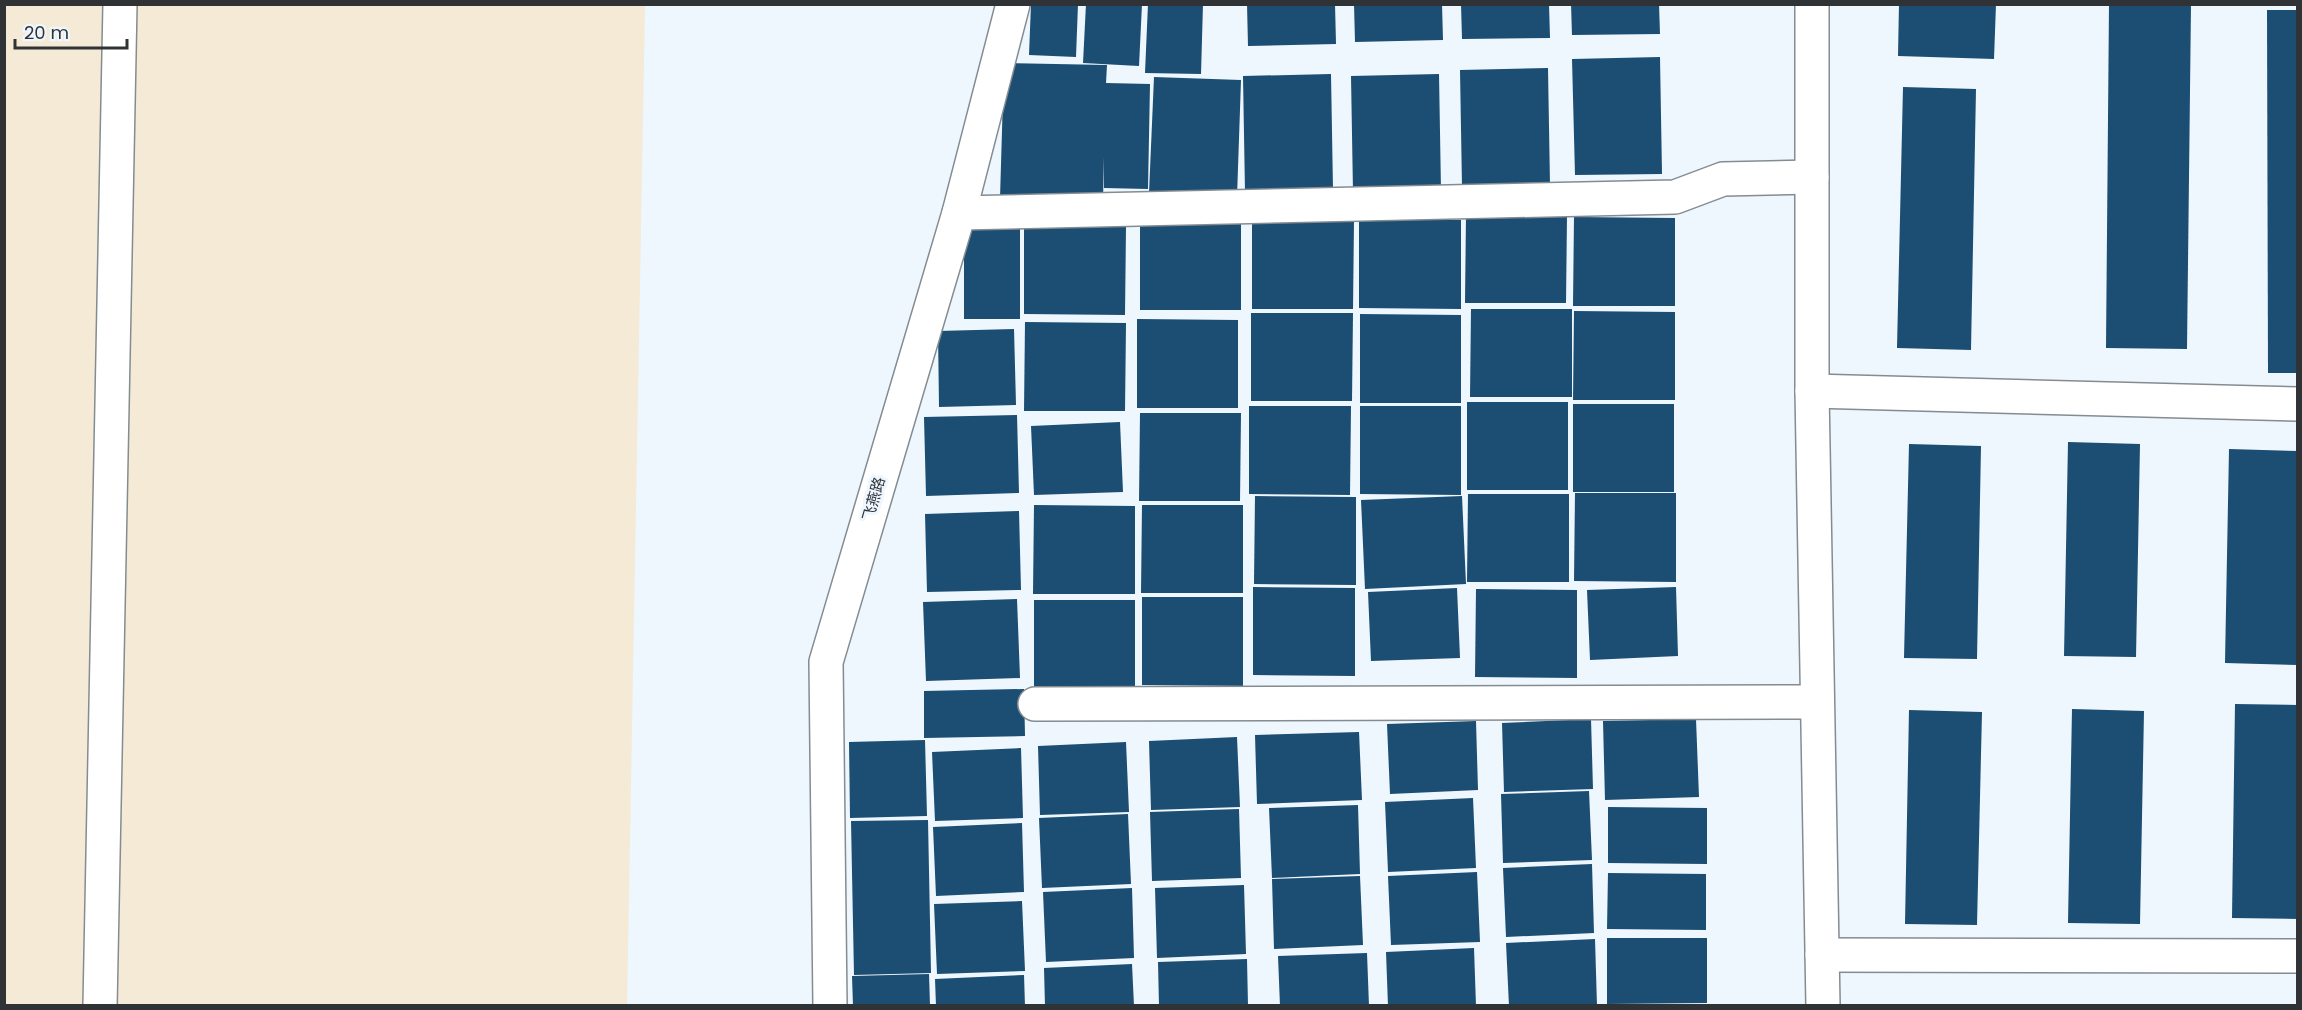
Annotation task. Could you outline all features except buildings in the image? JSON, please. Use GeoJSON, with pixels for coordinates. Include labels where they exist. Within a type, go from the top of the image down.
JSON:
{"type":"FeatureCollection","features":[{"type":"Feature","properties":{"kind":"street"},"geometry":{"type":"LineString","coordinates":[[100,1005],[120,4]]}},
{"type":"Feature","properties":{"kind":"street","name":"飞燕路"},"geometry":{"type":"LineString","coordinates":[[830,1005],[826,662],[959,213],[1013,4]]}},
{"type":"Feature","properties":{"kind":"street"},"geometry":{"type":"LineString","coordinates":[[1812,4],[1812,391],[1823,1005]]}},
{"type":"Feature","properties":{"kind":"street"},"geometry":{"type":"LineString","coordinates":[[959,213],[1676,197],[1723,179],[1812,177]]}},
{"type":"Feature","properties":{"kind":"street"},"geometry":{"type":"LineString","coordinates":[[1812,391],[2298,404]]}},
{"type":"Feature","properties":{"kind":"street"},"geometry":{"type":"LineString","coordinates":[[1035,704],[1817,702]]}},
{"type":"Feature","properties":{"kind":"street"},"geometry":{"type":"LineString","coordinates":[[1822,955],[2298,956]]}},
{"type":"Feature","properties":{"kind":"shaded area"},"geometry":{"type":"Polygon","coordinates":[[[5,5],[645,5],[627,1005],[5,1006],[5,5]]]}}]}
